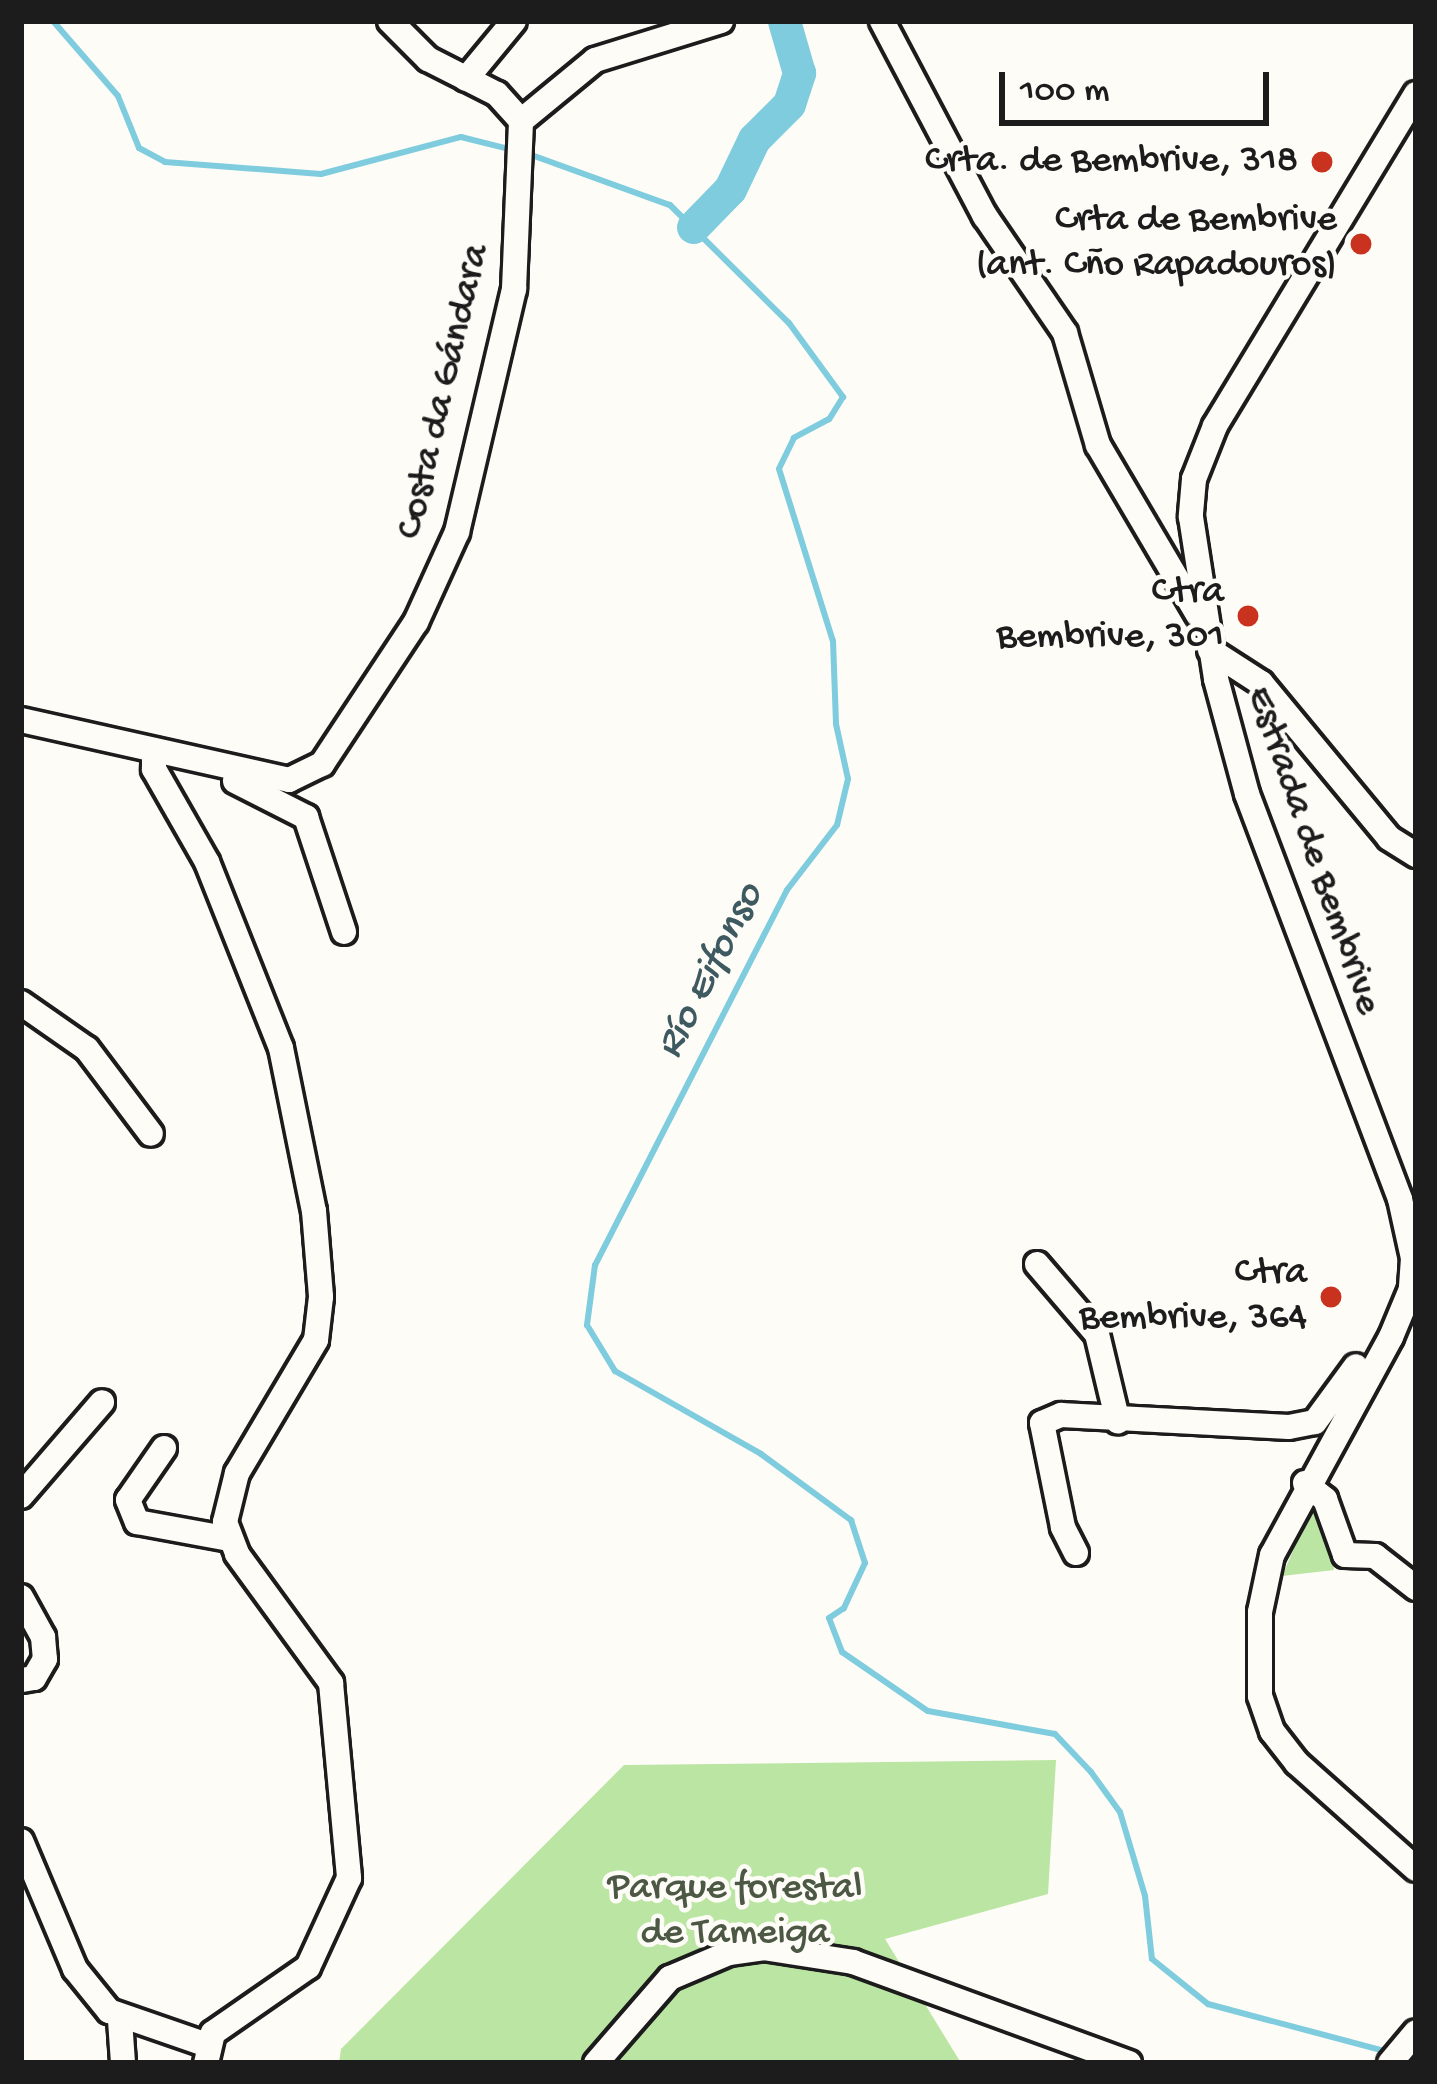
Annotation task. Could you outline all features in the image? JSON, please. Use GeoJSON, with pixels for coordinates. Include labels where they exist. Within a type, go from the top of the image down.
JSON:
{"type":"FeatureCollection","features":[{"type":"Feature","properties":{"kind":"street"},"geometry":{"type":"LineString","coordinates":[[390,21],[428,59],[497,94],[523,131],[595,60],[722,21]]}},
{"type":"Feature","properties":{"kind":"street"},"geometry":{"type":"LineString","coordinates":[[466,79],[514,21]]}},
{"type":"Feature","properties":{"kind":"street"},"geometry":{"type":"LineString","coordinates":[[882,21],[985,216],[1065,333],[1099,445],[1209,640],[1261,683],[1389,838],[1416,855]]}},
{"type":"Feature","properties":{"kind":"street","name":"Estrada de Bembrive"},"geometry":{"type":"LineString","coordinates":[[1416,94],[1353,187],[1205,445],[1191,517],[1209,640],[1276,879],[1406,1220],[1411,1289],[1378,1358],[1306,1483],[1262,1590],[1265,1713],[1311,1778],[1416,1869]]}},
{"type":"Feature","properties":{"kind":"street","name":"Costa da Gándara"},"geometry":{"type":"LineString","coordinates":[[21,720],[187,758],[307,778],[416,622],[457,532],[514,289],[523,131]]}},
{"type":"Feature","properties":{"kind":"street"},"geometry":{"type":"LineString","coordinates":[[21,1840],[76,1969],[119,2020],[206,2054],[213,2033],[308,1967],[350,1878],[331,1683],[230,1539],[225,1522],[237,1473],[316,1340],[321,1297],[314,1211],[281,1048],[207,862],[154,770],[154,750]]}},
{"type":"Feature","properties":{"kind":"street"},"geometry":{"type":"LineString","coordinates":[[187,758],[197,771],[287,801],[306,817],[344,932]]}},
{"type":"Feature","properties":{"kind":"street"},"geometry":{"type":"LineString","coordinates":[[21,1003],[87,1049],[151,1134]]}},
{"type":"Feature","properties":{"kind":"street"},"geometry":{"type":"LineString","coordinates":[[1036,1264],[1097,1334],[1118,1422]]}},
{"type":"Feature","properties":{"kind":"street"},"geometry":{"type":"LineString","coordinates":[[1076,1553],[1063,1527],[1042,1423],[1061,1415],[1118,1422],[1315,1422],[1361,1359],[1378,1358]]}},
{"type":"Feature","properties":{"kind":"street"},"geometry":{"type":"LineString","coordinates":[[21,1496],[103,1402]]}},
{"type":"Feature","properties":{"kind":"street"},"geometry":{"type":"LineString","coordinates":[[164,1448],[128,1500],[137,1522],[230,1539]]}},
{"type":"Feature","properties":{"kind":"street"},"geometry":{"type":"LineString","coordinates":[[1306,1483],[1325,1499],[1345,1556],[1375,1556],[1416,1588]]}},
{"type":"Feature","properties":{"kind":"street"},"geometry":{"type":"LineString","coordinates":[[21,1597],[44,1637],[45,1659],[34,1678],[21,1680]]}},
{"type":"Feature","properties":{"kind":"street"},"geometry":{"type":"LineString","coordinates":[[596,2063],[670,1978],[729,1953],[763,1948],[854,1962],[1130,2063]]}},
{"type":"Feature","properties":{"kind":"street"},"geometry":{"type":"LineString","coordinates":[[119,2020],[123,2063]]}},
{"type":"Feature","properties":{"kind":"street"},"geometry":{"type":"LineString","coordinates":[[1390,2063],[1415,2033]]}},
{"type":"Feature","properties":{"kind":"green space"},"geometry":{"type":"Polygon","coordinates":[[[1314,1503],[1322,1507],[1334,1570],[1282,1576],[1314,1503]]]}},
{"type":"Feature","properties":{"kind":"green space","name":"Parque forestal de Tameiga"},"geometry":{"type":"Polygon","coordinates":[[[1056,1760],[1048,1894],[885,1939],[961,2063],[339,2063],[341,2049],[624,1765],[1056,1760]]]}},
{"type":"Feature","properties":{"kind":"waterway","name":"Río Eifonso"},"geometry":{"type":"LineString","coordinates":[[53,21],[118,96],[139,148],[165,162],[321,174],[461,137],[513,150]]}},
{"type":"Feature","properties":{"kind":"waterway"},"geometry":{"type":"LineString","coordinates":[[693,227],[730,189],[754,139],[789,104],[799,73],[784,21]]}},
{"type":"Feature","properties":{"kind":"waterway","name":"Río Eifonso"},"geometry":{"type":"LineString","coordinates":[[526,153],[670,205],[789,323],[843,397],[829,419],[794,438],[779,469],[833,641],[836,724],[848,779],[837,825],[787,890],[595,1265],[587,1325],[615,1371],[761,1454],[851,1520],[865,1563],[844,1608],[829,1618],[842,1652],[928,1711],[1055,1734],[1091,1772],[1120,1812],[1145,1896],[1152,1959],[1208,2004],[1389,2052]]}},
{"type":"Feature","properties":{"kind":"place","name":"Crta. de Bembrive, 318"},"geometry":{"type":"Point","coordinates":[1322,162]}},
{"type":"Feature","properties":{"kind":"place","name":"Crta de Bembrive (ant. Cño Rapadouros)"},"geometry":{"type":"Point","coordinates":[1361,244]}},
{"type":"Feature","properties":{"kind":"place","name":"Ctra Bembrive, 301"},"geometry":{"type":"Point","coordinates":[1248,616]}},
{"type":"Feature","properties":{"kind":"place","name":"Ctra Bembrive, 364"},"geometry":{"type":"Point","coordinates":[1331,1297]}}]}
